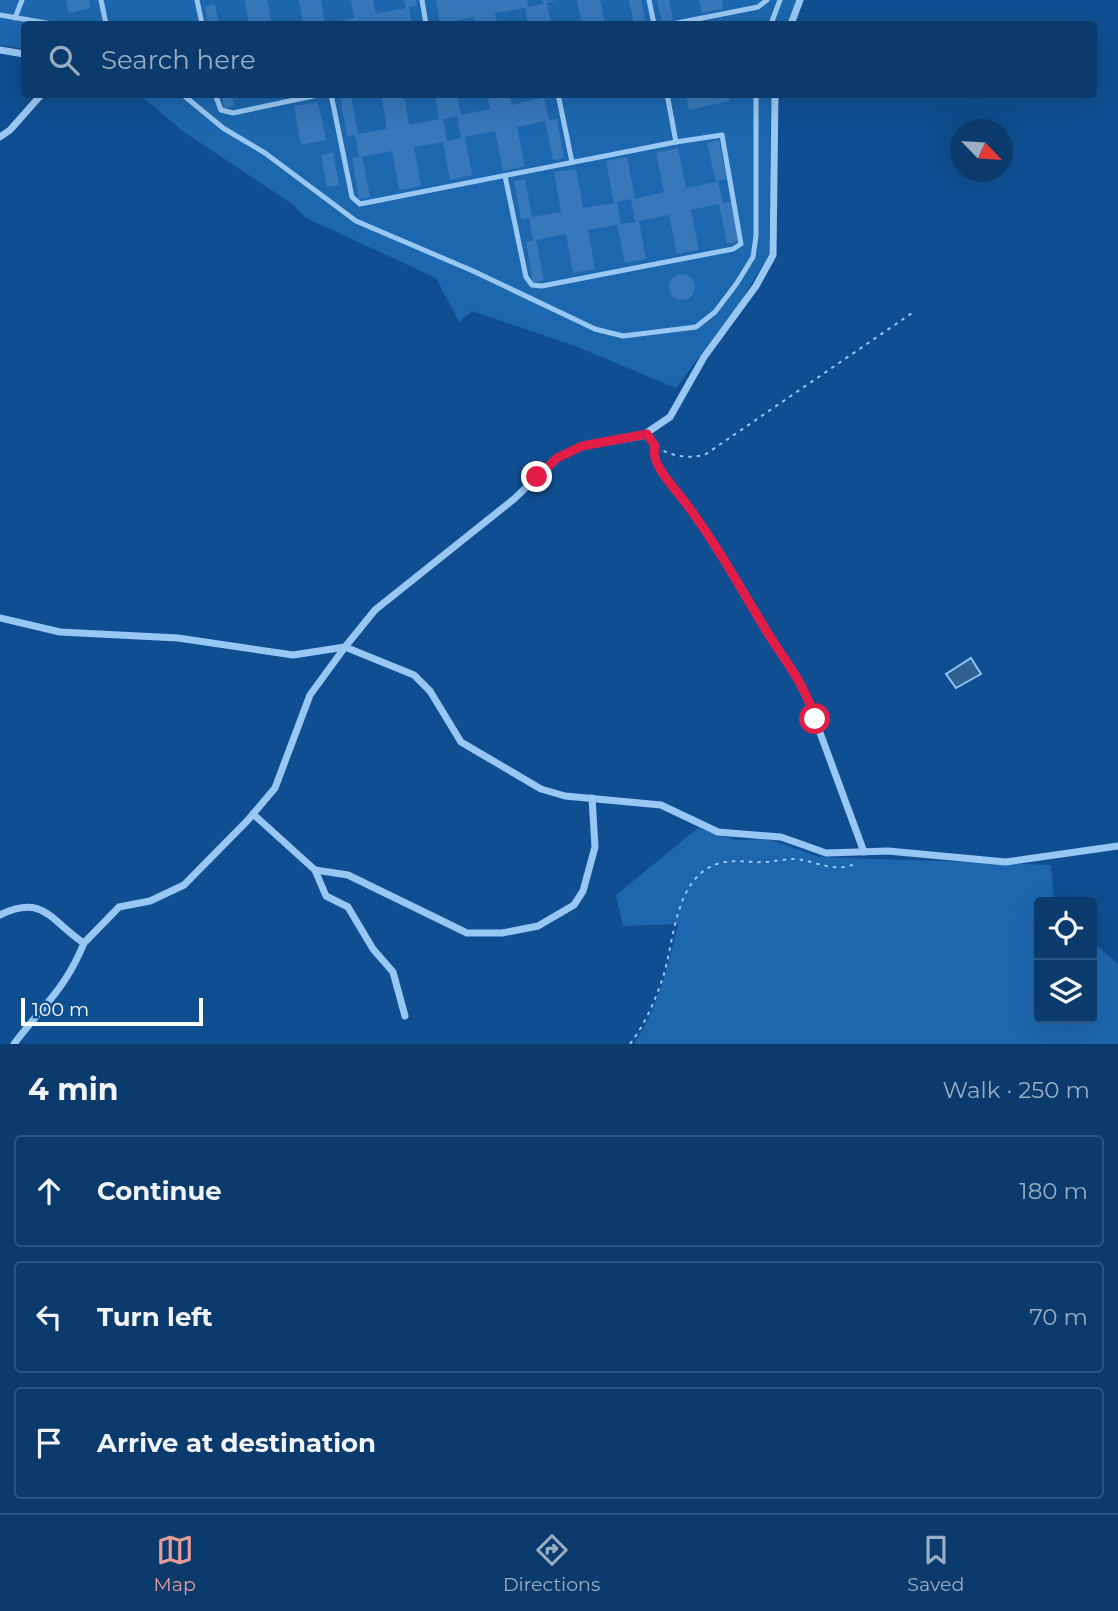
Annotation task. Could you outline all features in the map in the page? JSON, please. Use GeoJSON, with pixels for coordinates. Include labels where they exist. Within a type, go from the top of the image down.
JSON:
{"type":"FeatureCollection","features":[{"type":"Feature","properties":{"kind":"street"},"geometry":{"type":"LineString","coordinates":[[792,21],[800,0]]}},
{"type":"Feature","properties":{"kind":"street"},"geometry":{"type":"LineString","coordinates":[[0,50],[21,54]]}},
{"type":"Feature","properties":{"kind":"street"},"geometry":{"type":"LineString","coordinates":[[0,137],[10,130],[38,98]]}},
{"type":"Feature","properties":{"kind":"street"},"geometry":{"type":"LineString","coordinates":[[14,1044],[55,998],[74,969],[84,943],[119,908],[150,901],[184,886],[275,788],[310,695],[375,610],[514,499],[557,458],[582,446],[647,434],[670,417],[704,358],[756,286],[773,255],[775,98]]}},
{"type":"Feature","properties":{"kind":"street"},"geometry":{"type":"LineString","coordinates":[[0,618],[60,632],[178,638],[293,655],[345,647],[414,675],[430,691],[461,742],[541,789],[565,796],[661,804],[730,834],[781,838],[826,853],[864,852],[1006,862],[1118,846]]}},
{"type":"Feature","properties":{"kind":"street"},"geometry":{"type":"LineString","coordinates":[[815,719],[864,852]]}},
{"type":"Feature","properties":{"kind":"street"},"geometry":{"type":"LineString","coordinates":[[315,870],[348,874],[467,933],[502,933],[538,926],[574,905],[583,891],[595,847],[592,798]]}},
{"type":"Feature","properties":{"kind":"street"},"geometry":{"type":"LineString","coordinates":[[253,814],[315,870],[326,896],[348,907],[373,949],[393,972],[405,1016]]}},
{"type":"Feature","properties":{"kind":"street"},"geometry":{"type":"LineString","coordinates":[[0,915],[20,907],[37,909],[60,920],[72,935],[84,943]]}},
{"type":"Feature","properties":{"kind":"lane"},"geometry":{"type":"LineString","coordinates":[[15,18],[22,0]]}},
{"type":"Feature","properties":{"kind":"lane"},"geometry":{"type":"LineString","coordinates":[[101,0],[105,21]]}},
{"type":"Feature","properties":{"kind":"lane"},"geometry":{"type":"LineString","coordinates":[[197,0],[201,21]]}},
{"type":"Feature","properties":{"kind":"lane"},"geometry":{"type":"LineString","coordinates":[[422,0],[426,21]]}},
{"type":"Feature","properties":{"kind":"lane"},"geometry":{"type":"LineString","coordinates":[[649,0],[652,21]]}},
{"type":"Feature","properties":{"kind":"lane"},"geometry":{"type":"LineString","coordinates":[[686,21],[758,7],[767,0]]}},
{"type":"Feature","properties":{"kind":"lane"},"geometry":{"type":"LineString","coordinates":[[772,21],[780,0]]}},
{"type":"Feature","properties":{"kind":"lane"},"geometry":{"type":"LineString","coordinates":[[0,15],[34,21]]}},
{"type":"Feature","properties":{"kind":"lane"},"geometry":{"type":"LineString","coordinates":[[187,98],[223,128],[265,153],[356,221],[473,271],[583,324],[623,335],[696,327],[715,312],[753,257],[756,236],[756,98]]}},
{"type":"Feature","properties":{"kind":"lane"},"geometry":{"type":"LineString","coordinates":[[216,98],[221,110],[233,113],[304,98]]}},
{"type":"Feature","properties":{"kind":"lane"},"geometry":{"type":"LineString","coordinates":[[332,98],[355,202],[367,203],[718,134],[725,138],[741,237],[739,247],[542,286],[532,285],[526,277],[505,176]]}},
{"type":"Feature","properties":{"kind":"lane"},"geometry":{"type":"LineString","coordinates":[[559,98],[572,163]]}},
{"type":"Feature","properties":{"kind":"lane"},"geometry":{"type":"LineString","coordinates":[[668,98],[676,142]]}},
{"type":"Feature","properties":{"kind":"path"},"geometry":{"type":"LineString","coordinates":[[647,434],[655,446],[677,456],[698,457],[706,454],[915,311]]}},
{"type":"Feature","properties":{"kind":"path"},"geometry":{"type":"LineString","coordinates":[[655,446],[653,452],[659,468],[709,532],[763,626],[807,691],[815,719]]}},
{"type":"Feature","properties":{"kind":"path"},"geometry":{"type":"LineString","coordinates":[[630,1044],[652,1007],[664,974],[674,925],[690,886],[709,866],[733,860],[762,862],[795,859],[843,869],[856,863],[864,852]]}},
{"type":"Feature","properties":{"kind":"shaded area"},"geometry":{"type":"Polygon","coordinates":[[[0,0],[796,0],[788,21],[21,21],[21,48],[0,45],[0,0]]]}},
{"type":"Feature","properties":{"kind":"shaded area"},"geometry":{"type":"Polygon","coordinates":[[[144,98],[771,98],[769,254],[743,298],[676,388],[575,346],[472,311],[459,322],[436,278],[306,218],[291,203],[180,129],[144,98]]]}},
{"type":"Feature","properties":{"kind":"shaded area"},"geometry":{"type":"Polygon","coordinates":[[[971,658],[981,674],[956,688],[946,674],[971,658]]]}},
{"type":"Feature","properties":{"kind":"shaded area"},"geometry":{"type":"Polygon","coordinates":[[[698,828],[735,840],[769,839],[819,857],[1051,865],[1054,897],[1034,897],[1034,1023],[1097,1023],[1097,945],[1118,964],[1118,1044],[634,1044],[656,1001],[678,924],[623,926],[616,895],[698,828]]]}},
{"type":"Feature","properties":{"kind":"building"},"geometry":{"type":"Polygon","coordinates":[[[66,0],[89,0],[91,8],[69,13],[66,0]]]}},
{"type":"Feature","properties":{"kind":"building"},"geometry":{"type":"Polygon","coordinates":[[[245,0],[267,0],[271,21],[248,21],[245,0]]]}},
{"type":"Feature","properties":{"kind":"building"},"geometry":{"type":"Polygon","coordinates":[[[299,0],[321,0],[324,21],[302,21],[299,0]]]}},
{"type":"Feature","properties":{"kind":"building"},"geometry":{"type":"Polygon","coordinates":[[[351,0],[373,0],[376,14],[406,8],[404,0],[416,0],[417,5],[409,7],[411,21],[342,21],[354,18],[351,0]]]}},
{"type":"Feature","properties":{"kind":"building"},"geometry":{"type":"Polygon","coordinates":[[[436,0],[527,0],[528,7],[543,4],[542,0],[557,1],[547,3],[550,21],[527,21],[525,8],[495,13],[496,21],[475,21],[474,17],[440,21],[436,0]]]}},
{"type":"Feature","properties":{"kind":"building"},"geometry":{"type":"Polygon","coordinates":[[[577,0],[600,0],[604,21],[581,21],[577,0]]]}},
{"type":"Feature","properties":{"kind":"building"},"geometry":{"type":"Polygon","coordinates":[[[629,0],[641,0],[645,21],[633,21],[629,0]]]}},
{"type":"Feature","properties":{"kind":"building"},"geometry":{"type":"Polygon","coordinates":[[[657,0],[669,0],[673,20],[662,21],[657,0]]]}},
{"type":"Feature","properties":{"kind":"building"},"geometry":{"type":"Polygon","coordinates":[[[699,0],[722,0],[723,9],[702,13],[699,0]]]}},
{"type":"Feature","properties":{"kind":"building"},"geometry":{"type":"Polygon","coordinates":[[[215,4],[218,21],[207,21],[205,7],[215,4]]]}},
{"type":"Feature","properties":{"kind":"building"},"geometry":{"type":"Polygon","coordinates":[[[222,98],[233,98],[234,106],[224,108],[222,98]]]}},
{"type":"Feature","properties":{"kind":"building"},"geometry":{"type":"Polygon","coordinates":[[[340,98],[352,98],[358,134],[387,129],[382,98],[405,98],[409,125],[439,119],[436,98],[458,98],[461,115],[490,109],[488,98],[510,98],[512,105],[544,98],[549,120],[557,119],[564,158],[553,160],[545,121],[517,127],[525,166],[503,171],[495,131],[465,137],[472,175],[450,180],[443,142],[414,147],[421,186],[399,190],[392,151],[362,157],[370,197],[359,199],[352,158],[359,157],[355,135],[347,136],[340,98]],[[457,116],[443,119],[447,141],[461,138],[457,116]]]}},
{"type":"Feature","properties":{"kind":"building"},"geometry":{"type":"Polygon","coordinates":[[[687,98],[730,98],[730,101],[689,110],[687,98]]]}},
{"type":"Feature","properties":{"kind":"building"},"geometry":{"type":"Polygon","coordinates":[[[318,102],[326,140],[301,145],[294,106],[318,102]]]}},
{"type":"Feature","properties":{"kind":"building"},"geometry":{"type":"Polygon","coordinates":[[[719,140],[727,179],[718,181],[723,203],[731,202],[738,241],[727,244],[719,204],[691,210],[699,250],[677,254],[669,215],[639,221],[646,259],[625,263],[617,225],[588,230],[595,269],[573,273],[566,234],[536,240],[544,280],[533,282],[526,242],[533,240],[529,218],[521,219],[514,181],[525,179],[532,217],[561,212],[554,172],[576,169],[583,208],[614,203],[606,161],[627,157],[635,199],[664,192],[656,153],[678,148],[686,188],[716,182],[707,143],[719,140]],[[631,199],[617,202],[621,224],[635,222],[631,199]]]}},
{"type":"Feature","properties":{"kind":"building"},"geometry":{"type":"Polygon","coordinates":[[[333,152],[339,185],[327,187],[321,155],[333,152]]]}},
{"type":"Feature","properties":{"kind":"building"},"geometry":{"type":"Polygon","coordinates":[[[682,274],[691,278],[695,287],[691,296],[682,300],[673,296],[669,287],[673,278],[682,274]]]}},
{"type":"Feature","properties":{"kind":"route"},"geometry":{"type":"LineString","coordinates":[[537,477],[557,458],[582,446],[647,434],[655,446],[653,452],[659,468],[709,532],[763,626],[807,691],[815,719]]}}]}
